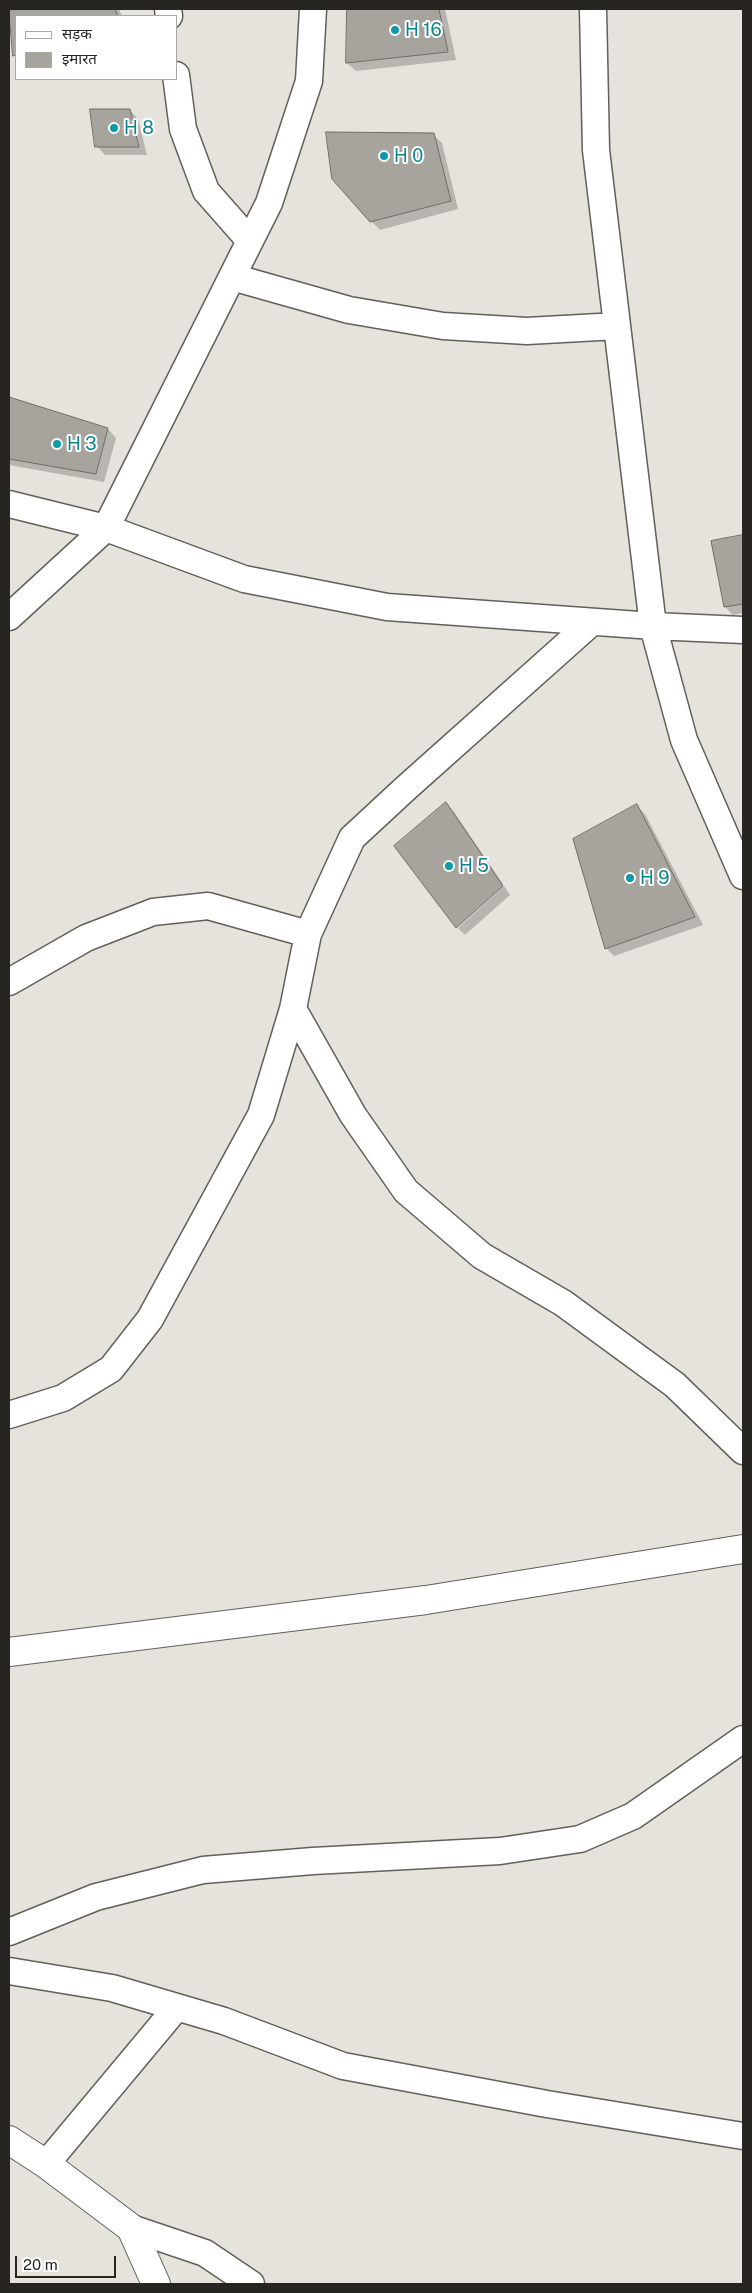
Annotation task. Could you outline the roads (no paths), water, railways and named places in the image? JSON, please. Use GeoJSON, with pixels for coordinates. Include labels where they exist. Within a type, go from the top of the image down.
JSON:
{"type":"FeatureCollection","features":[{"type":"Feature","properties":{"kind":"street"},"geometry":{"type":"LineString","coordinates":[[9,617],[106,528],[269,203],[309,81],[313,9]]}},
{"type":"Feature","properties":{"kind":"street"},"geometry":{"type":"LineString","coordinates":[[593,9],[596,150],[653,626],[684,740],[743,876]]}},
{"type":"Feature","properties":{"kind":"street"},"geometry":{"type":"LineString","coordinates":[[177,80],[183,129],[206,191],[250,241]]}},
{"type":"Feature","properties":{"kind":"street"},"geometry":{"type":"LineString","coordinates":[[232,277],[349,310],[443,326],[527,330],[617,326]]}},
{"type":"Feature","properties":{"kind":"street"},"geometry":{"type":"LineString","coordinates":[[9,504],[106,528],[244,579],[387,607],[653,626],[743,630]]}},
{"type":"Feature","properties":{"kind":"street"},"geometry":{"type":"LineString","coordinates":[[9,1415],[62,1398],[110,1369],[150,1319],[261,1115],[293,1009],[308,934],[352,838],[592,622]]}},
{"type":"Feature","properties":{"kind":"street"},"geometry":{"type":"LineString","coordinates":[[9,982],[86,938],[153,912],[208,906],[308,934]]}},
{"type":"Feature","properties":{"kind":"street"},"geometry":{"type":"LineString","coordinates":[[293,1009],[353,1115],[406,1192],[482,1256],[563,1303],[675,1385],[743,1451]]}},
{"type":"Feature","properties":{"kind":"street"},"geometry":{"type":"LineString","coordinates":[[9,1652],[426,1600],[743,1550]]}},
{"type":"Feature","properties":{"kind":"street"},"geometry":{"type":"LineString","coordinates":[[9,1932],[96,1897],[203,1870],[313,1861],[500,1852],[580,1839],[632,1816],[743,1739]]}},
{"type":"Feature","properties":{"kind":"street"},"geometry":{"type":"LineString","coordinates":[[9,1971],[112,1988],[224,2020],[343,2066],[548,2104],[743,2136]]}},
{"type":"Feature","properties":{"kind":"street"},"geometry":{"type":"LineString","coordinates":[[46,2164],[177,2007]]}},
{"type":"Feature","properties":{"kind":"street"},"geometry":{"type":"LineString","coordinates":[[9,2140],[46,2164],[131,2228],[205,2253],[251,2284]]}},
{"type":"Feature","properties":{"kind":"street"},"geometry":{"type":"LineString","coordinates":[[131,2228],[156,2284]]}},
{"type":"Feature","properties":{"kind":"place","name":"H 16"},"geometry":{"type":"Point","coordinates":[395,30]}},
{"type":"Feature","properties":{"kind":"place","name":"H 8"},"geometry":{"type":"Point","coordinates":[114,128]}},
{"type":"Feature","properties":{"kind":"place","name":"H 0"},"geometry":{"type":"Point","coordinates":[384,156]}},
{"type":"Feature","properties":{"kind":"place","name":"H 3"},"geometry":{"type":"Point","coordinates":[57,444]}},
{"type":"Feature","properties":{"kind":"place","name":"H 5"},"geometry":{"type":"Point","coordinates":[449,866]}},
{"type":"Feature","properties":{"kind":"place","name":"H 9"},"geometry":{"type":"Point","coordinates":[630,878]}}]}
